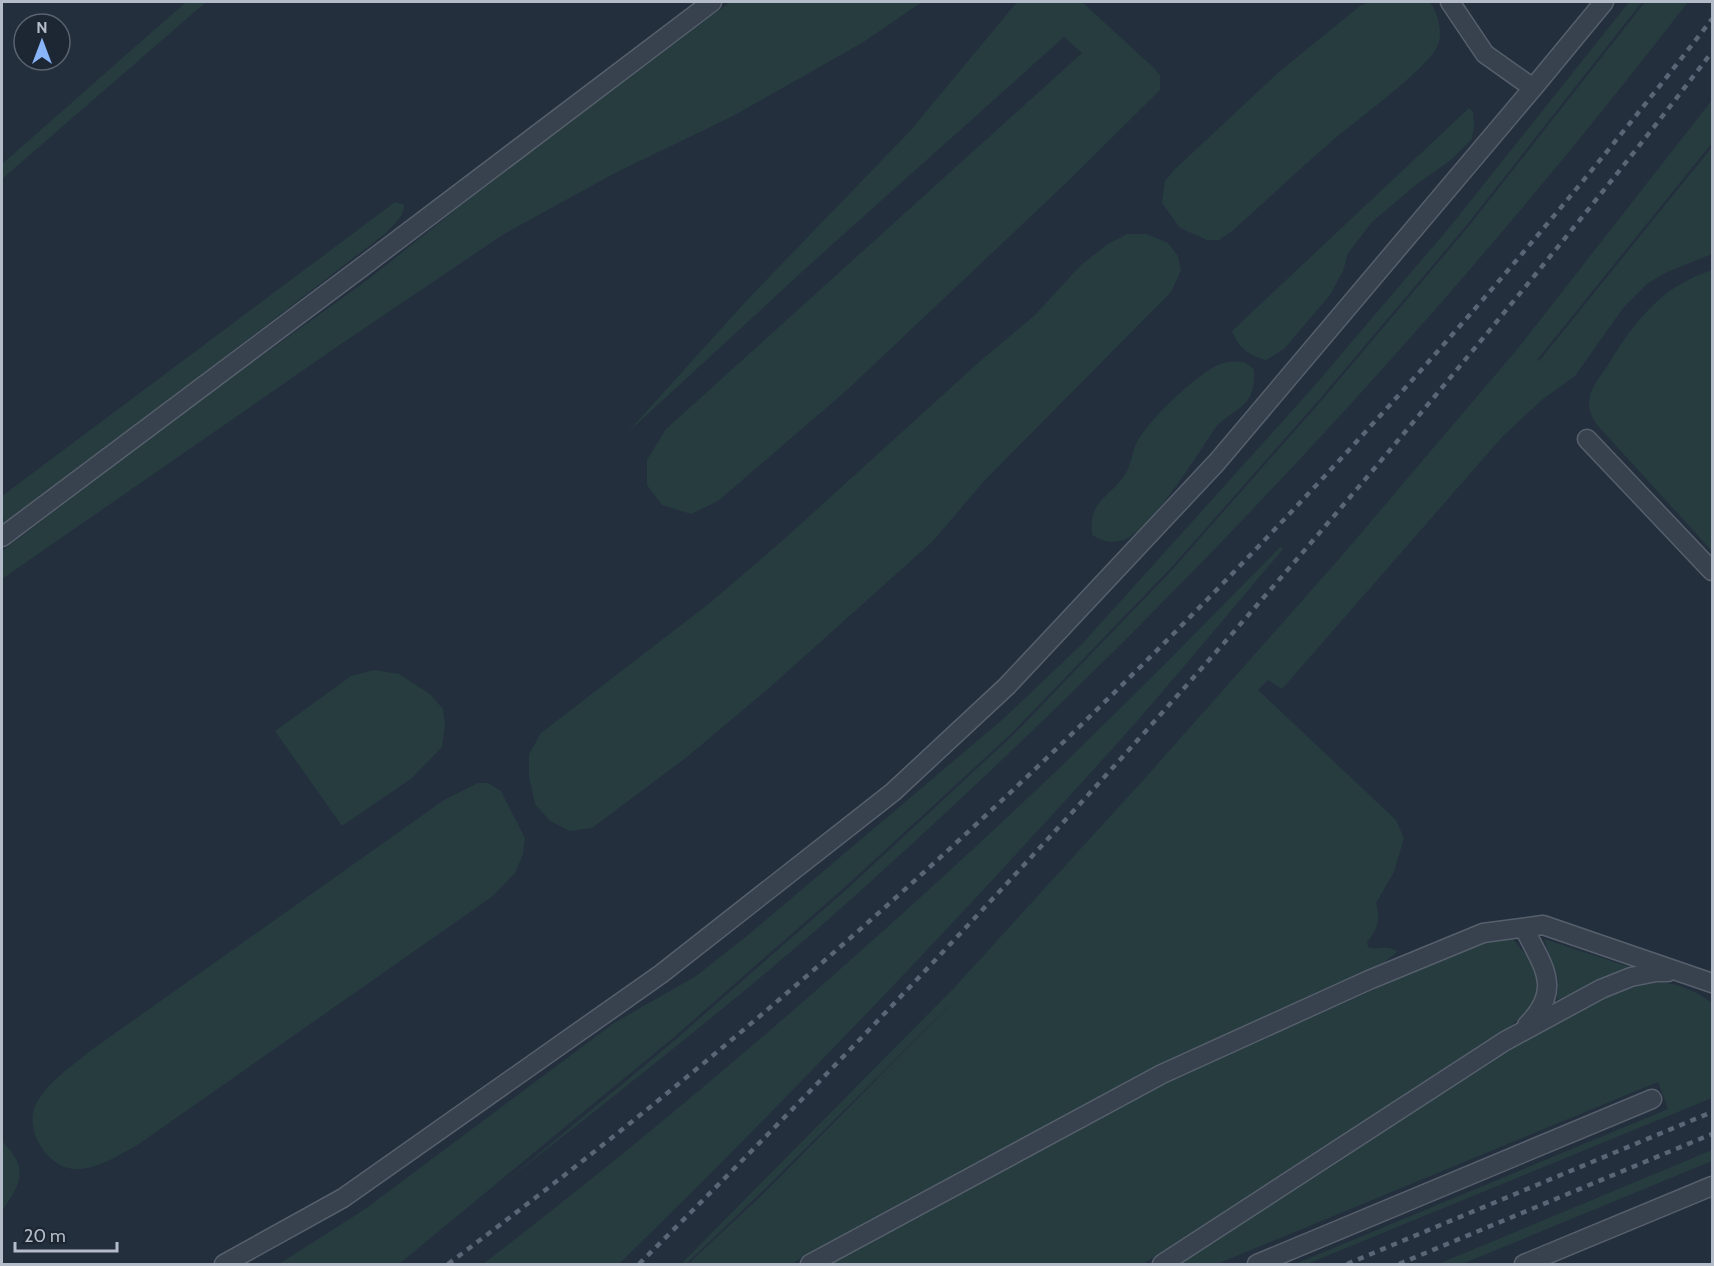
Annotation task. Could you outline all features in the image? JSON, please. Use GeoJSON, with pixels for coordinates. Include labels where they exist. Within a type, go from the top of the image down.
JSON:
{"type":"FeatureCollection","features":[{"type":"Feature","properties":{"kind":"lane"},"geometry":{"type":"LineString","coordinates":[[2,537],[712,2]]}},
{"type":"Feature","properties":{"kind":"lane"},"geometry":{"type":"LineString","coordinates":[[1450,2],[1485,54],[1533,88]]}},
{"type":"Feature","properties":{"kind":"lane"},"geometry":{"type":"LineString","coordinates":[[224,1264],[343,1198],[661,974],[892,792],[1006,686],[1217,462],[1604,2]]}},
{"type":"Feature","properties":{"kind":"lane"},"geometry":{"type":"LineString","coordinates":[[1587,439],[1713,571]]}},
{"type":"Feature","properties":{"kind":"lane"},"geometry":{"type":"LineString","coordinates":[[810,1264],[1111,1101],[1229,1043],[1369,980],[1483,933],[1543,925],[1713,983]]}},
{"type":"Feature","properties":{"kind":"lane"},"geometry":{"type":"LineString","coordinates":[[1518,1034],[1540,1010],[1546,997],[1548,983],[1544,969],[1524,928]]}},
{"type":"Feature","properties":{"kind":"lane"},"geometry":{"type":"LineString","coordinates":[[1162,1264],[1518,1034],[1558,1011],[1631,977],[1656,972],[1674,972],[1692,976]]}},
{"type":"Feature","properties":{"kind":"lane"},"geometry":{"type":"LineString","coordinates":[[1257,1264],[1652,1099]]}},
{"type":"Feature","properties":{"kind":"lane"},"geometry":{"type":"LineString","coordinates":[[1524,1264],[1713,1186]]}},
{"type":"Feature","properties":{"kind":"green space"},"geometry":{"type":"Polygon","coordinates":[[[186,2],[206,2],[2,179],[2,164],[186,2]]]}},
{"type":"Feature","properties":{"kind":"green space"},"geometry":{"type":"Polygon","coordinates":[[[730,2],[922,2],[862,43],[733,116],[615,173],[504,234],[2,579],[2,551],[199,401],[370,278],[514,163],[730,2]]]}},
{"type":"Feature","properties":{"kind":"green space"},"geometry":{"type":"Polygon","coordinates":[[[1017,2],[1082,2],[1154,68],[1160,75],[1160,90],[1064,185],[847,390],[718,501],[691,514],[662,505],[647,485],[647,460],[666,429],[1082,53],[1064,37],[816,259],[626,434],[748,299],[910,131],[1017,2]]]}},
{"type":"Feature","properties":{"kind":"green space"},"geometry":{"type":"Polygon","coordinates":[[[1369,2],[1430,2],[1440,29],[1438,45],[1432,55],[1390,94],[1332,141],[1219,240],[1207,240],[1180,228],[1162,203],[1165,181],[1174,170],[1280,71],[1360,6],[1369,2]]]}},
{"type":"Feature","properties":{"kind":"green space"},"geometry":{"type":"Polygon","coordinates":[[[1629,2],[1642,2],[1466,226],[1319,400],[1170,569],[1012,733],[845,887],[673,1038],[399,1264],[279,1264],[365,1209],[614,1023],[696,976],[753,931],[1003,719],[1082,644],[1309,392],[1453,223],[1629,2]]]}},
{"type":"Feature","properties":{"kind":"green space"},"geometry":{"type":"Polygon","coordinates":[[[1645,2],[1688,2],[1496,239],[1396,354],[1293,467],[1187,577],[969,791],[857,894],[727,1005],[505,1182],[675,1040],[847,889],[1014,734],[1171,571],[1321,401],[1468,227],[1645,2]]]}},
{"type":"Feature","properties":{"kind":"green space"},"geometry":{"type":"Polygon","coordinates":[[[1712,100],[1712,143],[1537,360],[1539,361],[1712,147],[1712,254],[1665,273],[1647,284],[1623,308],[1575,376],[1543,399],[1503,436],[1282,689],[1268,680],[1258,690],[1396,820],[1404,838],[1394,872],[1376,903],[1378,924],[1367,942],[1368,947],[1398,951],[1381,965],[1160,1064],[791,1264],[688,1264],[765,1192],[977,978],[764,1190],[686,1264],[681,1264],[954,988],[1146,777],[1339,559],[1519,347],[1712,100]]]}},
{"type":"Feature","properties":{"kind":"green space"},"geometry":{"type":"Polygon","coordinates":[[[1469,108],[1473,112],[1472,139],[1451,160],[1417,184],[1372,222],[1348,253],[1343,271],[1330,295],[1284,349],[1266,360],[1245,350],[1237,342],[1232,331],[1469,108]]]}},
{"type":"Feature","properties":{"kind":"green space"},"geometry":{"type":"Polygon","coordinates":[[[395,202],[404,205],[403,213],[386,233],[2,524],[2,496],[395,202]]]}},
{"type":"Feature","properties":{"kind":"green space"},"geometry":{"type":"Polygon","coordinates":[[[1127,234],[1146,234],[1168,243],[1178,256],[1181,270],[1171,292],[984,481],[933,541],[768,689],[687,757],[592,828],[570,831],[550,821],[535,804],[529,777],[529,754],[541,733],[711,602],[782,541],[978,363],[1035,315],[1081,265],[1108,244],[1127,234]]]}},
{"type":"Feature","properties":{"kind":"green space"},"geometry":{"type":"Polygon","coordinates":[[[1712,270],[1712,551],[1598,426],[1589,408],[1589,400],[1596,382],[1626,337],[1649,309],[1677,286],[1712,270]]]}},
{"type":"Feature","properties":{"kind":"green space"},"geometry":{"type":"Polygon","coordinates":[[[1227,362],[1244,362],[1254,369],[1254,383],[1247,401],[1216,427],[1173,490],[1147,522],[1123,540],[1107,541],[1092,535],[1093,514],[1101,501],[1126,473],[1137,442],[1151,422],[1200,376],[1227,362]]]}},
{"type":"Feature","properties":{"kind":"green space"},"geometry":{"type":"Polygon","coordinates":[[[1280,547],[1283,549],[1157,698],[993,879],[809,1074],[619,1264],[483,1264],[630,1148],[844,966],[1080,748],[1280,547]]]}},
{"type":"Feature","properties":{"kind":"green space"},"geometry":{"type":"Polygon","coordinates":[[[374,670],[399,674],[430,694],[443,709],[445,726],[442,747],[412,778],[342,826],[275,731],[351,676],[374,670]]]}},
{"type":"Feature","properties":{"kind":"green space"},"geometry":{"type":"Polygon","coordinates":[[[478,783],[488,783],[501,791],[525,838],[523,854],[515,873],[493,896],[136,1146],[98,1165],[86,1168],[74,1169],[62,1166],[51,1158],[36,1136],[33,1116],[40,1098],[60,1076],[90,1051],[444,800],[478,783]]]}},
{"type":"Feature","properties":{"kind":"green space"},"geometry":{"type":"Polygon","coordinates":[[[1512,938],[1533,964],[1539,981],[1538,994],[1522,1016],[1499,1034],[1143,1264],[830,1264],[1170,1081],[1482,942],[1512,938]]]}},
{"type":"Feature","properties":{"kind":"green space"},"geometry":{"type":"Polygon","coordinates":[[[1544,939],[1630,967],[1557,1000],[1558,979],[1544,939]]]}},
{"type":"Feature","properties":{"kind":"green space"},"geometry":{"type":"Polygon","coordinates":[[[1661,982],[1688,989],[1712,1003],[1712,1098],[1307,1264],[1295,1264],[1668,1109],[1658,1082],[1217,1264],[1179,1264],[1543,1029],[1601,999],[1661,982]]]}},
{"type":"Feature","properties":{"kind":"green space"},"geometry":{"type":"Polygon","coordinates":[[[2,1141],[16,1160],[20,1176],[14,1192],[2,1211],[2,1141]]]}},
{"type":"Feature","properties":{"kind":"green space"},"geometry":{"type":"Polygon","coordinates":[[[1712,1150],[1712,1161],[1462,1264],[1438,1264],[1712,1150]]]}},
{"type":"Feature","properties":{"kind":"railway"},"geometry":{"type":"LineString","coordinates":[[448,1264],[624,1128],[795,986],[961,838],[1122,685],[1278,526],[1429,362],[1573,193],[1712,19]]}},
{"type":"Feature","properties":{"kind":"railway"},"geometry":{"type":"LineString","coordinates":[[639,1264],[933,962],[1029,860],[1217,651],[1479,343],[1712,52]]}},
{"type":"Feature","properties":{"kind":"railway"},"geometry":{"type":"LineString","coordinates":[[1347,1264],[1712,1112]]}},
{"type":"Feature","properties":{"kind":"railway"},"geometry":{"type":"LineString","coordinates":[[1399,1264],[1712,1134]]}}]}
